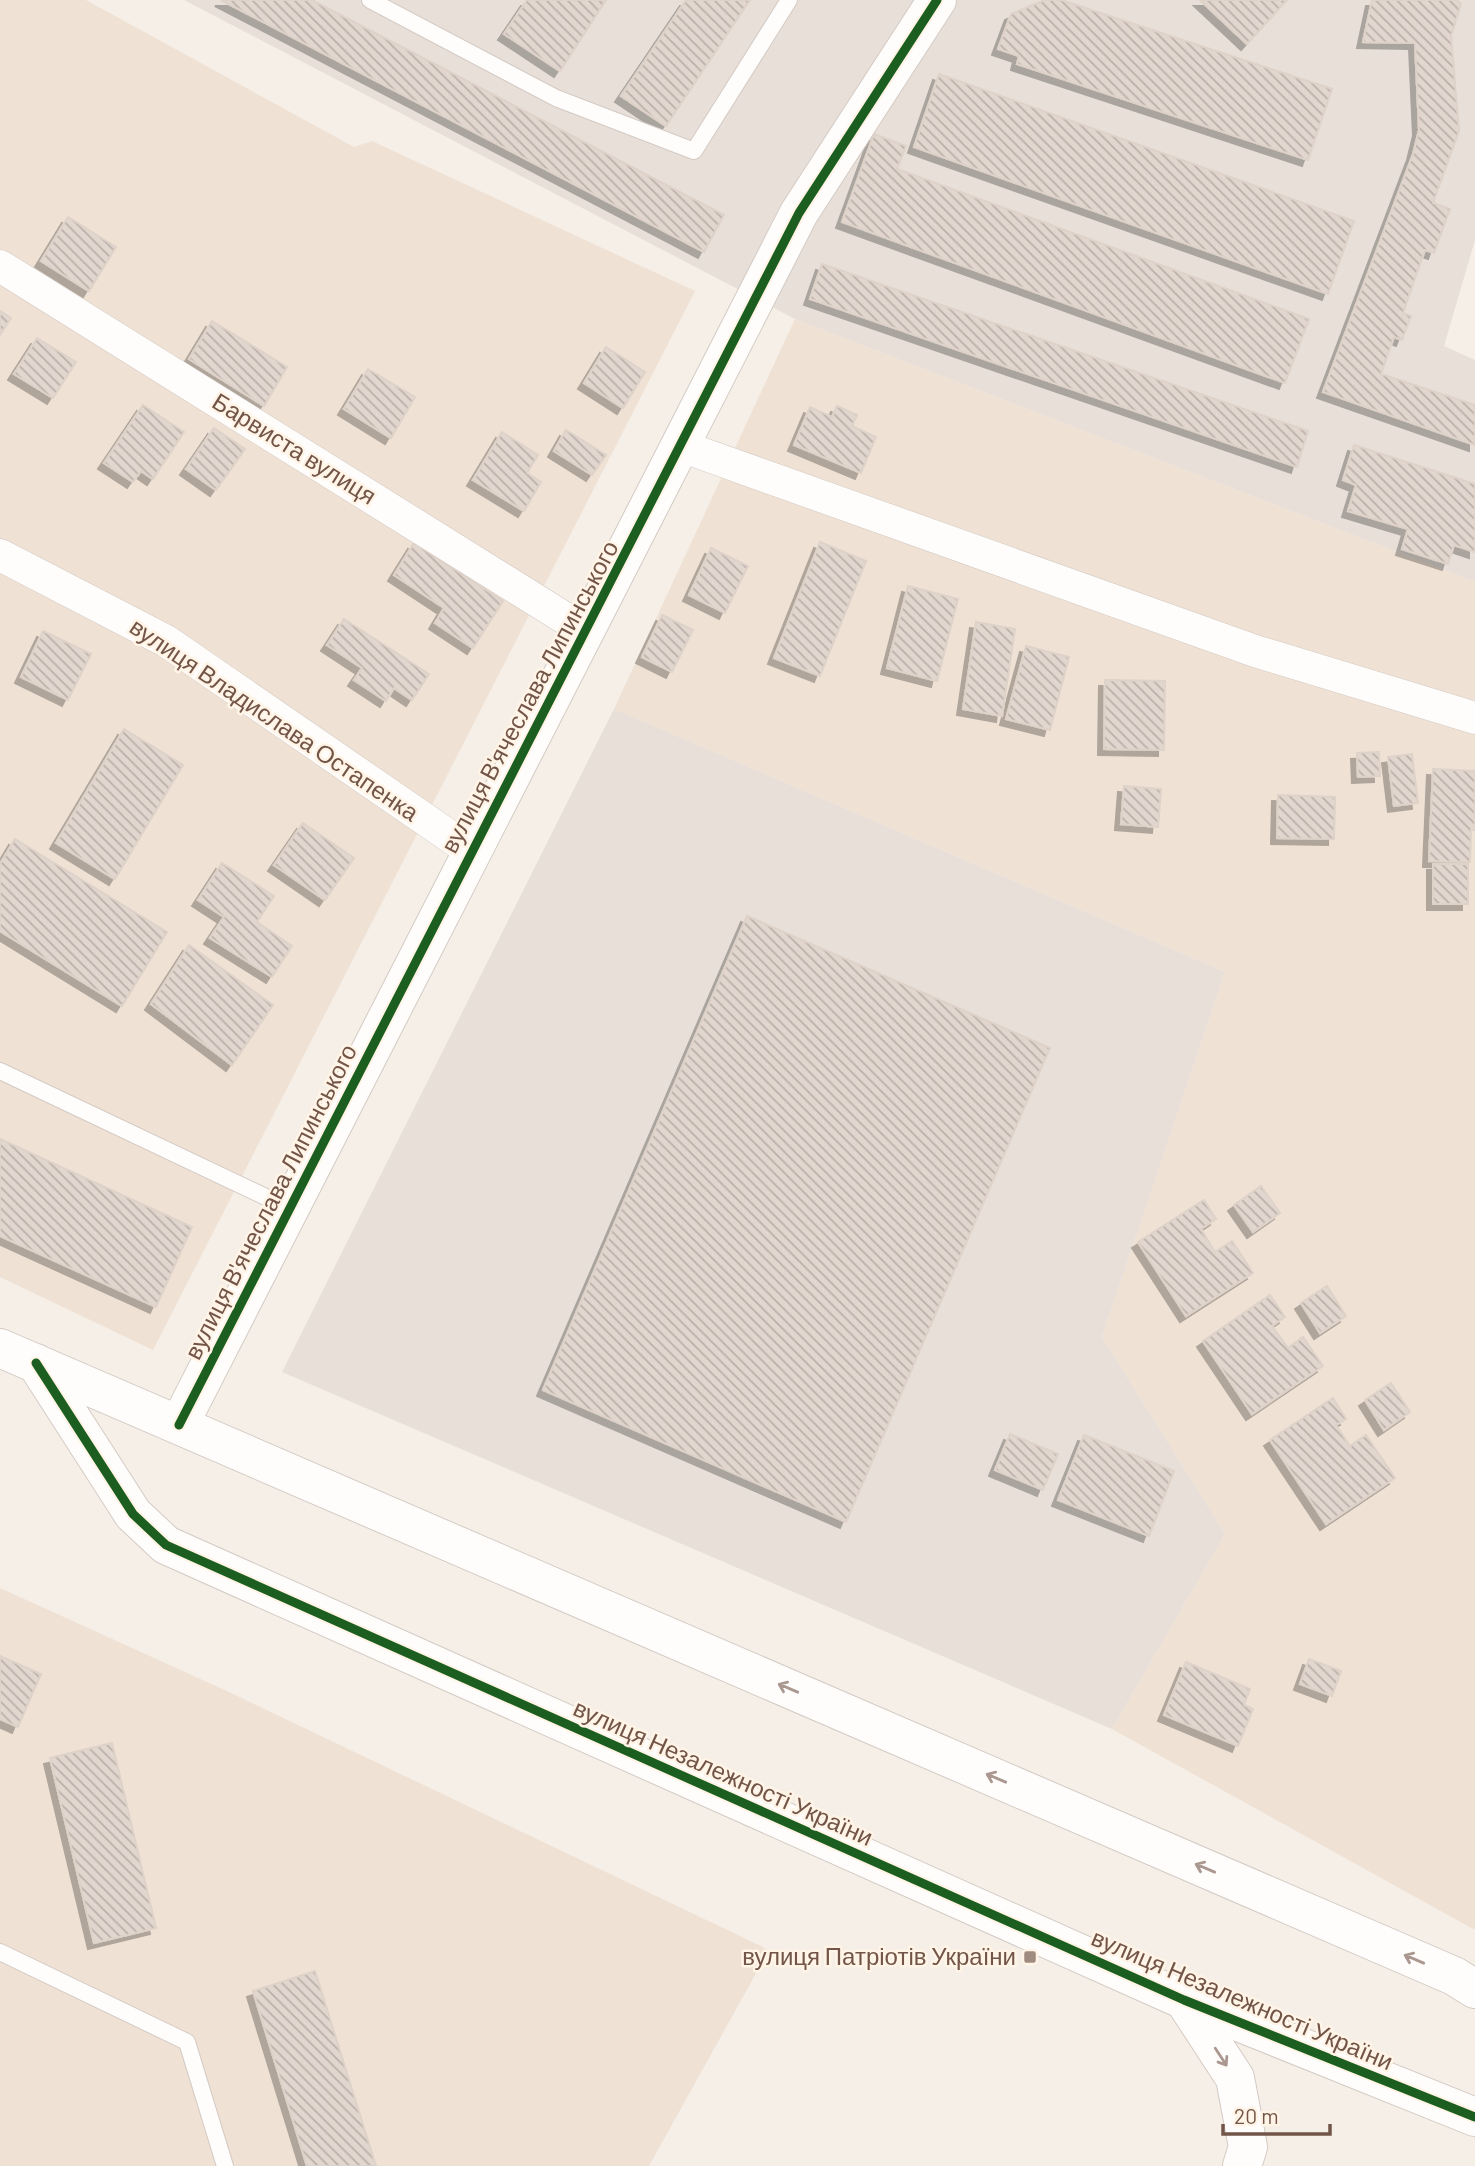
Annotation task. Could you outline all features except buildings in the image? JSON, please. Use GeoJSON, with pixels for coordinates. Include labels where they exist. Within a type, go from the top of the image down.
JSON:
{"type":"FeatureCollection","features":[{"type":"Feature","properties":{"kind":"street","name":"вулиця В'ячеслава Липинського"},"geometry":{"type":"LineString","coordinates":[[179,1425],[799,213],[937,0]]}},
{"type":"Feature","properties":{"kind":"street","name":"Барвиста вулиця"},"geometry":{"type":"LineString","coordinates":[[0,266],[587,632]]}},
{"type":"Feature","properties":{"kind":"street"},"geometry":{"type":"LineString","coordinates":[[681,446],[1255,651],[1475,718]]}},
{"type":"Feature","properties":{"kind":"street","name":"вулиця Владислава Остапенка"},"geometry":{"type":"LineString","coordinates":[[0,555],[166,641],[471,851]]}},
{"type":"Feature","properties":{"kind":"street"},"geometry":{"type":"LineString","coordinates":[[0,1348],[1442,1970],[1475,1989]]}},
{"type":"Feature","properties":{"kind":"street","name":"вулиця Незалежності України"},"geometry":{"type":"LineString","coordinates":[[36,1363],[133,1514],[166,1545],[1184,2000],[1475,2117]]}},
{"type":"Feature","properties":{"kind":"street"},"geometry":{"type":"LineString","coordinates":[[1184,2000],[1236,2078],[1248,2147],[1242,2166]]}},
{"type":"Feature","properties":{"kind":"lane"},"geometry":{"type":"LineString","coordinates":[[370,0],[556,98],[694,151],[789,0]]}},
{"type":"Feature","properties":{"kind":"lane"},"geometry":{"type":"LineString","coordinates":[[0,1071],[289,1208]]}},
{"type":"Feature","properties":{"kind":"lane"},"geometry":{"type":"LineString","coordinates":[[0,1952],[187,2042],[225,2166]]}},
{"type":"Feature","properties":{"kind":"shaded area"},"geometry":{"type":"Polygon","coordinates":[[[0,0],[86,0],[354,147],[372,141],[695,291],[153,1350],[0,1277],[0,0]]]}},
{"type":"Feature","properties":{"kind":"shaded area"},"geometry":{"type":"Polygon","coordinates":[[[184,0],[1475,0],[1475,240],[1444,346],[1475,360],[1475,582],[795,319],[184,0]]]}},
{"type":"Feature","properties":{"kind":"shaded area"},"geometry":{"type":"Polygon","coordinates":[[[795,319],[1475,582],[1475,1930],[1112,1729],[1225,1534],[1102,1337],[1225,972],[614,709],[795,319]]]}},
{"type":"Feature","properties":{"kind":"shaded area"},"geometry":{"type":"Polygon","coordinates":[[[614,709],[1225,972],[1102,1337],[1225,1534],[1112,1729],[282,1372],[614,709]]]}},
{"type":"Feature","properties":{"kind":"shaded area"},"geometry":{"type":"Polygon","coordinates":[[[0,1588],[229,1692],[769,1950],[649,2166],[0,2166],[0,1588]]]}},
{"type":"Feature","properties":{"kind":"cycle path"},"geometry":{"type":"LineString","coordinates":[[179,1425],[799,213],[937,0]]}},
{"type":"Feature","properties":{"kind":"cycle path"},"geometry":{"type":"LineString","coordinates":[[36,1363],[133,1514],[166,1545],[1184,2000],[1475,2117]]}},
{"type":"Feature","properties":{"kind":"place","name":"вулиця Патріотів України"},"geometry":{"type":"Point","coordinates":[1030,1957]}}]}
